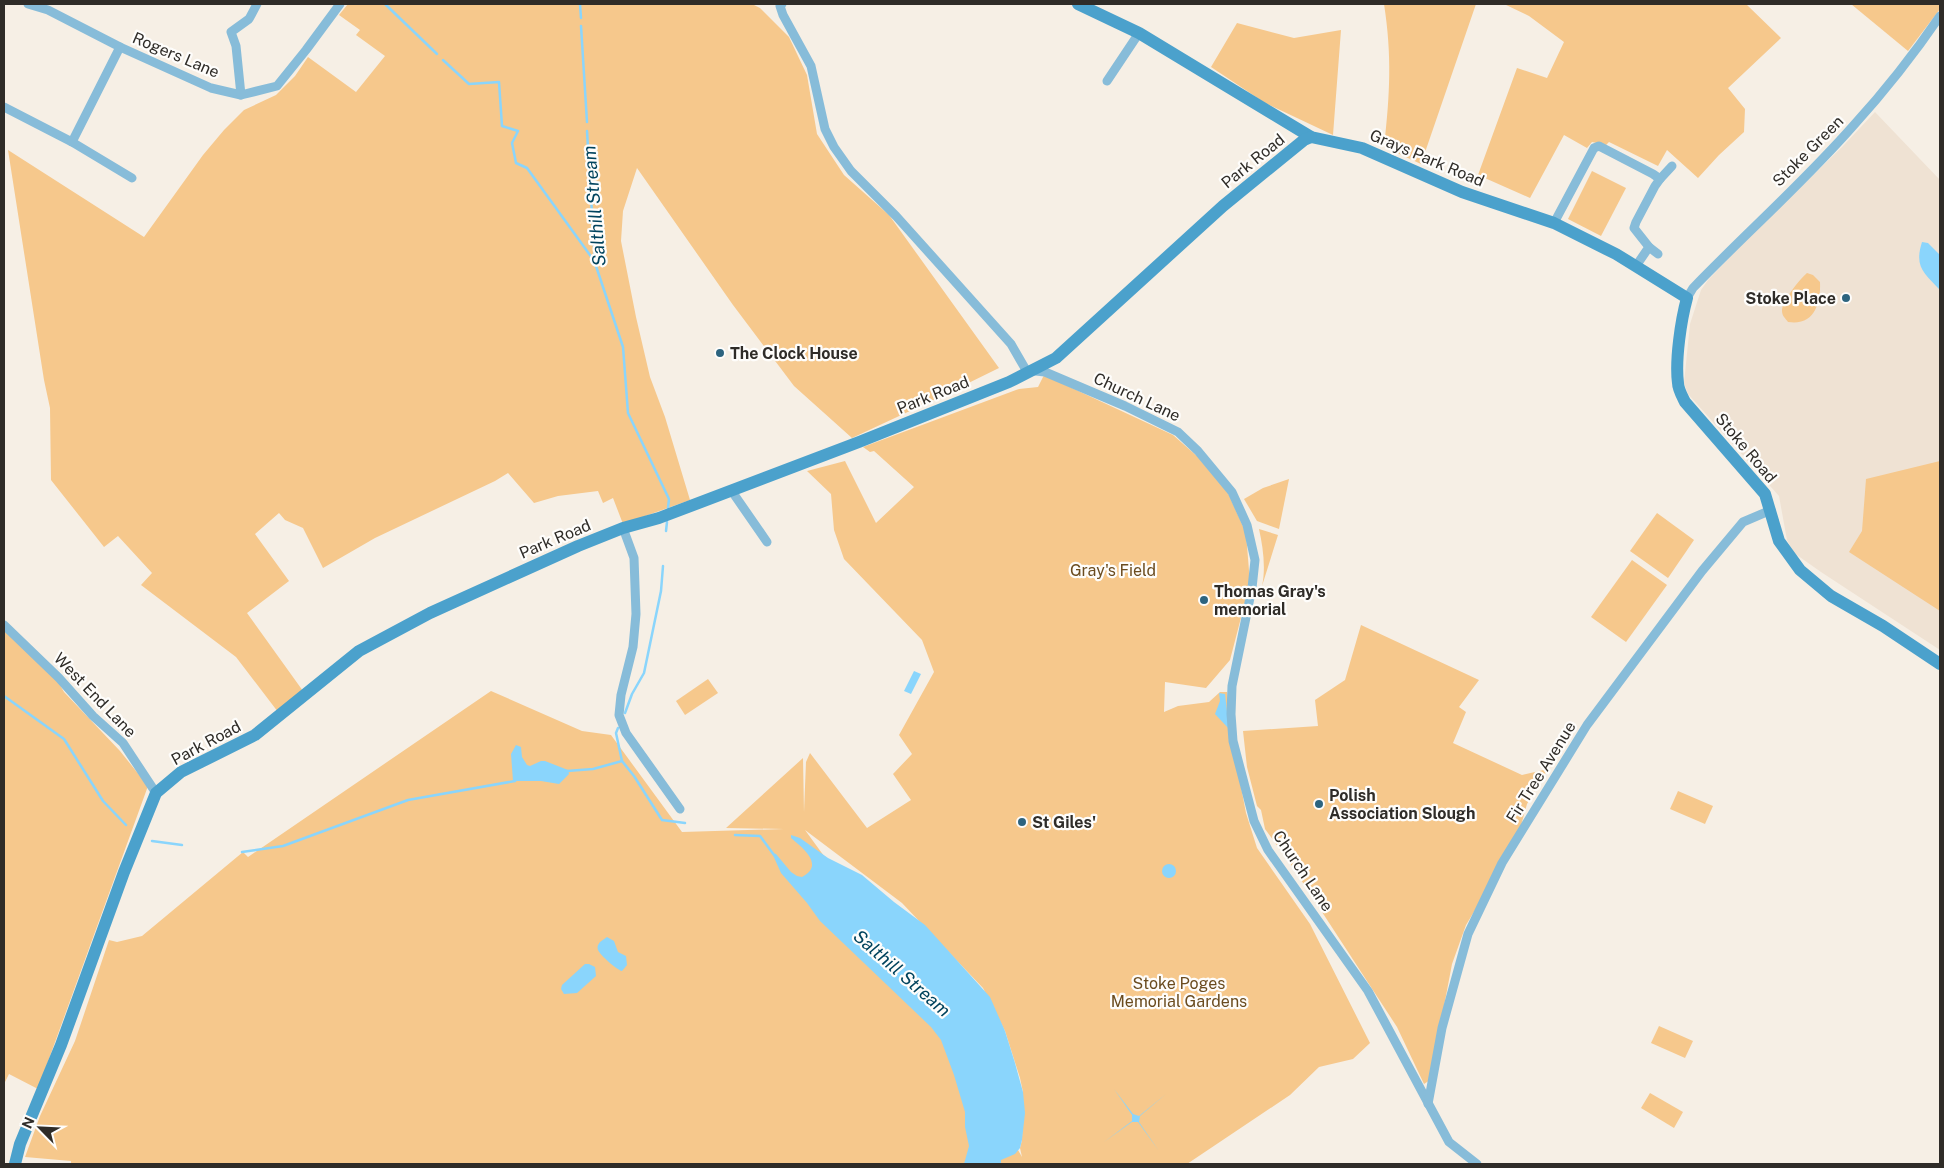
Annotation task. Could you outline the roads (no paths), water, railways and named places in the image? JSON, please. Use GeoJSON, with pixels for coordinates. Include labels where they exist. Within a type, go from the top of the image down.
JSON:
{"type":"FeatureCollection","features":[{"type":"Feature","properties":{"kind":"main road","name":"Grays Park Road"},"geometry":{"type":"LineString","coordinates":[[1078,4],[1139,33],[1311,137],[1362,148],[1462,192],[1554,223],[1636,266],[1687,298]]}},
{"type":"Feature","properties":{"kind":"main road","name":"Park Road"},"geometry":{"type":"LineString","coordinates":[[15,1164],[20,1144],[61,1045],[124,872],[156,792],[181,772],[255,735],[359,651],[430,613],[570,549],[623,528],[659,518],[868,439],[1010,382],[1056,358],[1224,206],[1304,140],[1311,137]]}},
{"type":"Feature","properties":{"kind":"main road","name":"Stoke Road"},"geometry":{"type":"LineString","coordinates":[[1687,298],[1677,368],[1678,385],[1685,402],[1765,494],[1780,541],[1800,570],[1832,596],[1883,626],[1940,664]]}},
{"type":"Feature","properties":{"kind":"street","name":"Rogers Lane"},"geometry":{"type":"LineString","coordinates":[[28,4],[48,10],[120,47],[211,88],[241,95],[277,86],[340,4]]}},
{"type":"Feature","properties":{"kind":"street"},"geometry":{"type":"LineString","coordinates":[[241,95],[236,46],[230,32],[249,19],[257,4]]}},
{"type":"Feature","properties":{"kind":"street"},"geometry":{"type":"LineString","coordinates":[[782,4],[780,6],[783,15],[811,66],[825,129],[834,147],[852,172],[896,216],[1011,344],[1026,370],[1032,371]]}},
{"type":"Feature","properties":{"kind":"street","name":"Stoke Green"},"geometry":{"type":"LineString","coordinates":[[1687,298],[1693,288],[1739,240],[1852,128],[1909,58],[1940,16]]}},
{"type":"Feature","properties":{"kind":"street"},"geometry":{"type":"LineString","coordinates":[[1106,81],[1139,33]]}},
{"type":"Feature","properties":{"kind":"street"},"geometry":{"type":"LineString","coordinates":[[72,142],[120,47]]}},
{"type":"Feature","properties":{"kind":"street"},"geometry":{"type":"LineString","coordinates":[[4,107],[72,142],[132,178]]}},
{"type":"Feature","properties":{"kind":"street"},"geometry":{"type":"LineString","coordinates":[[1554,223],[1594,148],[1599,146],[1660,179]]}},
{"type":"Feature","properties":{"kind":"street"},"geometry":{"type":"LineString","coordinates":[[1658,254],[1649,247],[1634,228],[1651,193],[1672,166]]}},
{"type":"Feature","properties":{"kind":"street"},"geometry":{"type":"LineString","coordinates":[[1636,266],[1649,247]]}},
{"type":"Feature","properties":{"kind":"street","name":"Church Lane"},"geometry":{"type":"LineString","coordinates":[[1032,371],[1045,372],[1125,406],[1178,432],[1198,451],[1232,492],[1247,526],[1255,560],[1252,588],[1232,686],[1231,714],[1233,741],[1254,822],[1268,850],[1368,991],[1450,1142],[1477,1164]]}},
{"type":"Feature","properties":{"kind":"street"},"geometry":{"type":"LineString","coordinates":[[731,490],[767,542]]}},
{"type":"Feature","properties":{"kind":"street","name":"Fir Tree Avenue"},"geometry":{"type":"LineString","coordinates":[[1428,1104],[1442,1028],[1468,934],[1502,864],[1587,725],[1702,571],[1743,522],[1771,510]]}},
{"type":"Feature","properties":{"kind":"street"},"geometry":{"type":"LineString","coordinates":[[623,528],[634,558],[636,614],[633,647],[621,695],[620,715],[626,733],[680,809]]}},
{"type":"Feature","properties":{"kind":"street","name":"West End Lane"},"geometry":{"type":"LineString","coordinates":[[4,624],[59,678],[93,716],[123,743],[156,792]]}},
{"type":"Feature","properties":{"kind":"water"},"geometry":{"type":"Polygon","coordinates":[[[1922,242],[1928,243],[1940,255],[1940,290],[1925,274],[1920,264],[1919,258],[1922,242]]]}},
{"type":"Feature","properties":{"kind":"water"},"geometry":{"type":"Polygon","coordinates":[[[914,671],[921,674],[911,694],[904,691],[914,671]]]}},
{"type":"Feature","properties":{"kind":"water"},"geometry":{"type":"Polygon","coordinates":[[[1219,693],[1225,694],[1229,729],[1215,714],[1220,701],[1219,693]]]}},
{"type":"Feature","properties":{"kind":"water"},"geometry":{"type":"Polygon","coordinates":[[[516,745],[521,747],[522,757],[527,765],[530,766],[545,761],[568,770],[569,774],[559,784],[541,781],[513,781],[511,754],[516,745]]]}},
{"type":"Feature","properties":{"kind":"water"},"geometry":{"type":"Polygon","coordinates":[[[791,835],[800,838],[828,858],[862,875],[925,925],[990,997],[1005,1031],[1015,1063],[1023,1092],[1025,1113],[1020,1148],[1015,1154],[1001,1160],[1001,1164],[964,1164],[969,1146],[965,1127],[965,1112],[941,1040],[931,1027],[820,921],[781,873],[772,853],[776,854],[791,872],[797,876],[802,877],[812,867],[810,857],[791,838],[791,835]]]}},
{"type":"Feature","properties":{"kind":"water"},"geometry":{"type":"Polygon","coordinates":[[[1166,864],[1172,864],[1176,871],[1172,878],[1166,878],[1162,874],[1162,868],[1166,864]]]}},
{"type":"Feature","properties":{"kind":"water"},"geometry":{"type":"Polygon","coordinates":[[[607,937],[614,941],[618,952],[626,956],[627,965],[622,971],[609,962],[598,950],[600,942],[607,937]]]}},
{"type":"Feature","properties":{"kind":"water"},"geometry":{"type":"Polygon","coordinates":[[[585,964],[595,967],[596,976],[577,993],[564,994],[561,989],[562,985],[585,964]]]}},
{"type":"Feature","properties":{"kind":"water"},"geometry":{"type":"Polygon","coordinates":[[[1114,1089],[1133,1114],[1139,1116],[1166,1094],[1140,1116],[1139,1122],[1159,1151],[1138,1122],[1132,1122],[1104,1142],[1132,1121],[1132,1115],[1114,1089]]]}},
{"type":"Feature","properties":{"kind":"waterway"},"geometry":{"type":"LineString","coordinates":[[385,4],[437,54]]}},
{"type":"Feature","properties":{"kind":"waterway","name":"Salthill Stream"},"geometry":{"type":"LineString","coordinates":[[580,4],[581,18]]}},
{"type":"Feature","properties":{"kind":"waterway","name":"Salthill Stream"},"geometry":{"type":"LineString","coordinates":[[581,26],[587,122]]}},
{"type":"Feature","properties":{"kind":"waterway"},"geometry":{"type":"LineString","coordinates":[[443,60],[469,84],[499,82],[502,126],[518,131],[512,143],[516,163],[527,168],[595,262]]}},
{"type":"Feature","properties":{"kind":"waterway","name":"Salthill Stream"},"geometry":{"type":"LineString","coordinates":[[587,131],[595,263],[623,347],[628,413],[669,499],[668,508]]}},
{"type":"Feature","properties":{"kind":"waterway","name":"Salthill Stream"},"geometry":{"type":"LineString","coordinates":[[666,531],[667,522]]}},
{"type":"Feature","properties":{"kind":"waterway","name":"Salthill Stream"},"geometry":{"type":"LineString","coordinates":[[625,713],[632,694],[644,673],[661,591],[663,566]]}},
{"type":"Feature","properties":{"kind":"waterway"},"geometry":{"type":"LineString","coordinates":[[4,696],[64,739],[103,801],[126,825]]}},
{"type":"Feature","properties":{"kind":"waterway","name":"Salthill Stream"},"geometry":{"type":"LineString","coordinates":[[618,728],[616,733],[622,761],[634,776],[662,820],[685,823]]}},
{"type":"Feature","properties":{"kind":"waterway"},"geometry":{"type":"LineString","coordinates":[[567,771],[593,769],[622,761]]}},
{"type":"Feature","properties":{"kind":"waterway"},"geometry":{"type":"LineString","coordinates":[[242,852],[283,846],[408,800],[515,781]]}},
{"type":"Feature","properties":{"kind":"waterway","name":"Salthill Stream"},"geometry":{"type":"LineString","coordinates":[[735,835],[760,836],[774,855]]}},
{"type":"Feature","properties":{"kind":"waterway"},"geometry":{"type":"LineString","coordinates":[[152,841],[182,845]]}},
{"type":"Feature","properties":{"kind":"place","name":"Stoke Place"},"geometry":{"type":"Point","coordinates":[1846,298]}},
{"type":"Feature","properties":{"kind":"place","name":"The Clock House"},"geometry":{"type":"Point","coordinates":[720,353]}},
{"type":"Feature","properties":{"kind":"place","name":"Thomas Gray's memorial"},"geometry":{"type":"Point","coordinates":[1204,600]}},
{"type":"Feature","properties":{"kind":"place","name":"Polish Association Slough"},"geometry":{"type":"Point","coordinates":[1319,804]}},
{"type":"Feature","properties":{"kind":"place","name":"St Giles'"},"geometry":{"type":"Point","coordinates":[1022,822]}},
{"type":"Feature","properties":{"kind":"park label","name":"Gray's Field"},"geometry":{"type":"Point","coordinates":[1113,570]}},
{"type":"Feature","properties":{"kind":"park label","name":"Stoke Poges Memorial Gardens"},"geometry":{"type":"Point","coordinates":[1179,992]}}]}
